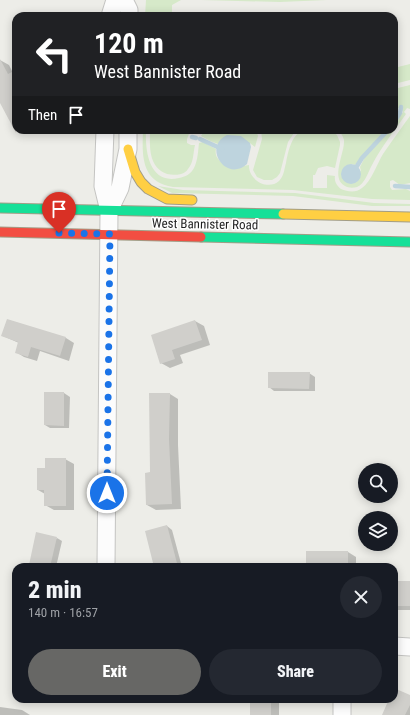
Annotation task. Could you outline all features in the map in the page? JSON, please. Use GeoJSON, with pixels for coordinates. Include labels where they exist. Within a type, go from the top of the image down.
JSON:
{"type":"FeatureCollection","features":[{"type":"Feature","properties":{"kind":"main road"},"geometry":{"type":"LineString","coordinates":[[128,149],[135,172],[141,182],[148,189],[167,199],[198,200]]}},
{"type":"Feature","properties":{"kind":"main road"},"geometry":{"type":"LineString","coordinates":[[296,205],[320,214]]}},
{"type":"Feature","properties":{"kind":"main road","name":"West Bannister Road"},"geometry":{"type":"LineString","coordinates":[[0,208],[410,217]]}},
{"type":"Feature","properties":{"kind":"main road","name":"West Bannister Road"},"geometry":{"type":"LineString","coordinates":[[0,232],[410,242]]}},
{"type":"Feature","properties":{"kind":"street"},"geometry":{"type":"LineString","coordinates":[[111,12],[115,0]]}},
{"type":"Feature","properties":{"kind":"street"},"geometry":{"type":"LineString","coordinates":[[124,0],[129,12]]}},
{"type":"Feature","properties":{"kind":"street"},"geometry":{"type":"LineString","coordinates":[[105,134],[103,186],[109,211],[110,234],[106,563]]}},
{"type":"Feature","properties":{"kind":"street"},"geometry":{"type":"LineString","coordinates":[[109,211],[120,188],[128,149],[128,134]]}},
{"type":"Feature","properties":{"kind":"street"},"geometry":{"type":"LineString","coordinates":[[398,646],[410,647]]}},
{"type":"Feature","properties":{"kind":"street"},"geometry":{"type":"LineString","coordinates":[[342,703],[342,715]]}},
{"type":"Feature","properties":{"kind":"green space"},"geometry":{"type":"Polygon","coordinates":[[[146,0],[181,0],[172,5],[172,12],[145,12],[146,0]]]}},
{"type":"Feature","properties":{"kind":"green space"},"geometry":{"type":"Polygon","coordinates":[[[201,0],[327,0],[280,2],[201,0]]]}},
{"type":"Feature","properties":{"kind":"green space"},"geometry":{"type":"Polygon","coordinates":[[[410,64],[410,80],[398,83],[398,67],[410,64]]]}},
{"type":"Feature","properties":{"kind":"green space"},"geometry":{"type":"Polygon","coordinates":[[[410,85],[410,109],[407,108],[404,112],[406,114],[398,125],[398,119],[403,112],[401,108],[398,108],[398,88],[410,85]]]}},
{"type":"Feature","properties":{"kind":"green space"},"geometry":{"type":"Polygon","coordinates":[[[410,116],[410,183],[400,185],[393,180],[390,181],[390,187],[392,190],[406,189],[410,191],[410,200],[372,199],[293,190],[173,187],[162,184],[149,174],[143,149],[143,134],[146,134],[148,156],[155,171],[161,176],[169,179],[179,178],[190,174],[193,170],[198,156],[199,143],[203,142],[216,149],[218,158],[227,167],[233,168],[249,165],[255,179],[264,184],[270,185],[275,184],[282,177],[289,149],[296,135],[335,134],[340,145],[335,168],[327,166],[318,168],[315,175],[313,175],[313,188],[327,188],[327,175],[335,176],[336,183],[341,189],[355,191],[360,190],[368,182],[383,154],[410,116]]]}},
{"type":"Feature","properties":{"kind":"green space"},"geometry":{"type":"Polygon","coordinates":[[[150,134],[189,134],[187,143],[195,145],[190,166],[186,172],[176,175],[164,173],[155,165],[150,146],[150,134]]]}},
{"type":"Feature","properties":{"kind":"green space"},"geometry":{"type":"Polygon","coordinates":[[[202,134],[257,134],[258,136],[255,147],[250,143],[220,141],[218,144],[201,136],[202,134]]]}},
{"type":"Feature","properties":{"kind":"green space"},"geometry":{"type":"Polygon","coordinates":[[[261,134],[293,134],[288,142],[280,173],[272,180],[264,180],[257,177],[253,170],[262,139],[261,134]]]}},
{"type":"Feature","properties":{"kind":"green space"},"geometry":{"type":"Polygon","coordinates":[[[341,134],[382,134],[355,165],[352,164],[342,170],[343,179],[361,171],[360,167],[365,157],[386,134],[392,134],[372,165],[364,181],[357,187],[351,188],[345,186],[341,182],[338,171],[344,145],[344,140],[341,134]]]}},
{"type":"Feature","properties":{"kind":"green space"},"geometry":{"type":"Polygon","coordinates":[[[158,186],[183,190],[295,193],[374,203],[410,204],[410,206],[372,206],[293,196],[172,193],[158,186]]]}},
{"type":"Feature","properties":{"kind":"water"},"geometry":{"type":"Polygon","coordinates":[[[227,135],[241,136],[250,143],[251,147],[247,164],[239,169],[232,169],[225,166],[220,161],[217,154],[217,147],[220,140],[227,135]]]}},
{"type":"Feature","properties":{"kind":"water"},"geometry":{"type":"Polygon","coordinates":[[[351,164],[358,167],[361,174],[358,181],[351,184],[344,181],[341,174],[344,167],[351,164]]]}},
{"type":"Feature","properties":{"kind":"building"},"geometry":{"type":"Polygon","coordinates":[[[0,59],[8,74],[12,72],[12,126],[0,103],[0,59]]]}},
{"type":"Feature","properties":{"kind":"building"},"geometry":{"type":"Polygon","coordinates":[[[7,319],[66,337],[60,356],[31,347],[28,357],[15,353],[18,342],[1,336],[7,319]]]}},
{"type":"Feature","properties":{"kind":"building"},"geometry":{"type":"Polygon","coordinates":[[[195,320],[202,340],[172,350],[175,359],[160,364],[151,335],[195,320]]]}},
{"type":"Feature","properties":{"kind":"building"},"geometry":{"type":"Polygon","coordinates":[[[268,372],[310,372],[309,389],[268,388],[268,372]]]}},
{"type":"Feature","properties":{"kind":"building"},"geometry":{"type":"Polygon","coordinates":[[[44,392],[64,392],[64,426],[44,425],[44,392]]]}},
{"type":"Feature","properties":{"kind":"building"},"geometry":{"type":"Polygon","coordinates":[[[149,393],[170,393],[169,439],[172,504],[146,505],[145,473],[150,472],[149,393]]]}},
{"type":"Feature","properties":{"kind":"building"},"geometry":{"type":"Polygon","coordinates":[[[45,458],[66,458],[66,506],[44,506],[44,490],[37,490],[37,468],[45,468],[45,458]]]}},
{"type":"Feature","properties":{"kind":"building"},"geometry":{"type":"Polygon","coordinates":[[[167,525],[177,563],[153,563],[145,531],[167,525]]]}},
{"type":"Feature","properties":{"kind":"building"},"geometry":{"type":"Polygon","coordinates":[[[36,532],[57,537],[51,563],[29,563],[36,532]]]}},
{"type":"Feature","properties":{"kind":"building"},"geometry":{"type":"Polygon","coordinates":[[[306,551],[348,551],[348,563],[306,563],[306,551]]]}},
{"type":"Feature","properties":{"kind":"building"},"geometry":{"type":"Polygon","coordinates":[[[398,581],[410,581],[410,606],[398,606],[398,581]]]}},
{"type":"Feature","properties":{"kind":"building"},"geometry":{"type":"Polygon","coordinates":[[[398,690],[410,695],[410,705],[405,715],[382,715],[387,703],[398,703],[398,690]]]}},
{"type":"Feature","properties":{"kind":"building"},"geometry":{"type":"Polygon","coordinates":[[[250,703],[271,703],[271,715],[250,715],[250,703]]]}},
{"type":"Feature","properties":{"kind":"waterway"},"geometry":{"type":"LineString","coordinates":[[398,116],[401,107]]}},
{"type":"Feature","properties":{"kind":"waterway"},"geometry":{"type":"LineString","coordinates":[[357,166],[362,158],[384,134]]}},
{"type":"Feature","properties":{"kind":"waterway"},"geometry":{"type":"LineString","coordinates":[[192,137],[196,138]]}},
{"type":"Feature","properties":{"kind":"waterway"},"geometry":{"type":"LineString","coordinates":[[200,139],[222,149]]}},
{"type":"Feature","properties":{"kind":"waterway"},"geometry":{"type":"LineString","coordinates":[[395,186],[410,187]]}},
{"type":"Feature","properties":{"kind":"traffic: fast"},"geometry":{"type":"LineString","coordinates":[[0,208],[283,214]]}},
{"type":"Feature","properties":{"kind":"traffic: fast"},"geometry":{"type":"LineString","coordinates":[[201,237],[410,242]]}},
{"type":"Feature","properties":{"kind":"traffic: slow"},"geometry":{"type":"LineString","coordinates":[[128,149],[135,172],[141,182],[148,189],[167,199],[192,200]]}},
{"type":"Feature","properties":{"kind":"traffic: slow"},"geometry":{"type":"LineString","coordinates":[[283,214],[410,217]]}},
{"type":"Feature","properties":{"kind":"traffic: jam"},"geometry":{"type":"LineString","coordinates":[[0,232],[201,237]]}},
{"type":"Feature","properties":{"kind":"route"},"geometry":{"type":"LineString","coordinates":[[59,233],[110,234],[107,493]]}}]}
